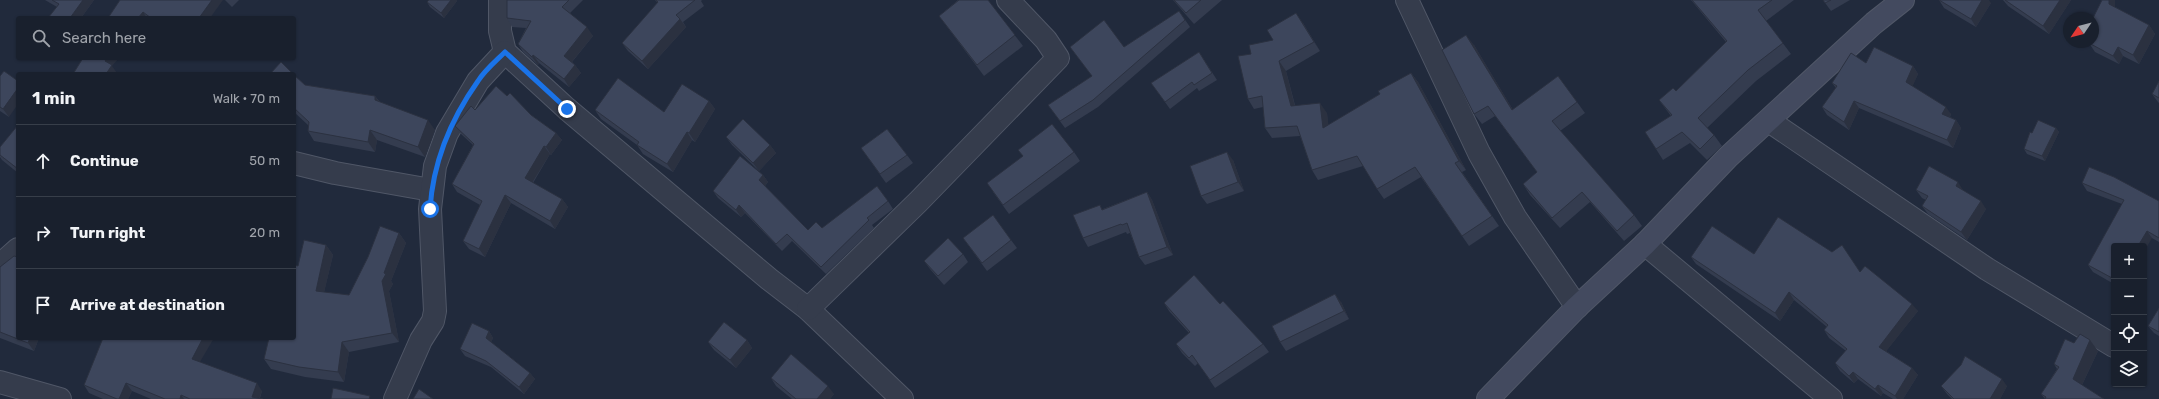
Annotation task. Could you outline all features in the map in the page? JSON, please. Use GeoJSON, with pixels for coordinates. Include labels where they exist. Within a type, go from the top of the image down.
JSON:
{"type":"FeatureCollection","features":[{"type":"Feature","properties":{"kind":"street"},"geometry":{"type":"LineString","coordinates":[[500,0],[500,31],[505,52],[567,109],[769,279],[808,309],[902,399]]}},
{"type":"Feature","properties":{"kind":"street"},"geometry":{"type":"LineString","coordinates":[[808,309],[918,202],[1058,58],[1046,40],[1008,0]]}},
{"type":"Feature","properties":{"kind":"street"},"geometry":{"type":"LineString","coordinates":[[1407,0],[1478,154],[1515,217],[1577,307]]}},
{"type":"Feature","properties":{"kind":"street"},"geometry":{"type":"LineString","coordinates":[[1488,399],[1577,307],[1645,244],[1728,158],[1874,23],[1903,0]]}},
{"type":"Feature","properties":{"kind":"street"},"geometry":{"type":"LineString","coordinates":[[395,399],[421,340],[433,321],[435,311],[430,209],[431,190],[436,166],[447,133],[478,81],[505,52]]}},
{"type":"Feature","properties":{"kind":"street"},"geometry":{"type":"LineString","coordinates":[[1769,121],[1987,269],[2111,344]]}},
{"type":"Feature","properties":{"kind":"street"},"geometry":{"type":"LineString","coordinates":[[296,163],[335,173],[431,190]]}},
{"type":"Feature","properties":{"kind":"street"},"geometry":{"type":"LineString","coordinates":[[1645,244],[1831,399]]}},
{"type":"Feature","properties":{"kind":"street"},"geometry":{"type":"LineString","coordinates":[[0,265],[16,251]]}},
{"type":"Feature","properties":{"kind":"street"},"geometry":{"type":"LineString","coordinates":[[0,382],[60,399]]}},
{"type":"Feature","properties":{"kind":"building"},"geometry":{"type":"Polygon","coordinates":[[[52,0],[83,0],[71,16],[50,16],[59,4],[52,0]]]}},
{"type":"Feature","properties":{"kind":"building"},"geometry":{"type":"Polygon","coordinates":[[[120,0],[212,0],[200,16],[148,16],[143,12],[140,16],[109,16],[120,0]]]}},
{"type":"Feature","properties":{"kind":"building"},"geometry":{"type":"Polygon","coordinates":[[[429,0],[451,0],[441,13],[427,2],[429,0]]]}},
{"type":"Feature","properties":{"kind":"building"},"geometry":{"type":"Polygon","coordinates":[[[507,0],[569,0],[562,7],[587,27],[564,56],[575,65],[564,79],[533,55],[532,57],[518,44],[531,21],[507,18],[507,0]]]}},
{"type":"Feature","properties":{"kind":"building"},"geometry":{"type":"Polygon","coordinates":[[[656,0],[695,0],[676,15],[680,19],[642,61],[622,43],[658,2],[656,0]]]}},
{"type":"Feature","properties":{"kind":"building"},"geometry":{"type":"Polygon","coordinates":[[[959,0],[988,0],[1015,35],[977,65],[939,16],[959,0]]]}},
{"type":"Feature","properties":{"kind":"building"},"geometry":{"type":"Polygon","coordinates":[[[1174,0],[1201,0],[1186,13],[1174,0]]]}},
{"type":"Feature","properties":{"kind":"building"},"geometry":{"type":"Polygon","coordinates":[[[1692,0],[1772,0],[1758,10],[1783,43],[1748,70],[1698,118],[1714,135],[1700,149],[1682,132],[1656,149],[1645,132],[1672,115],[1659,100],[1673,88],[1676,91],[1727,41],[1692,0]]]}},
{"type":"Feature","properties":{"kind":"building"},"geometry":{"type":"Polygon","coordinates":[[[1823,0],[1831,0],[1825,3],[1823,0]]]}},
{"type":"Feature","properties":{"kind":"building"},"geometry":{"type":"Polygon","coordinates":[[[1939,0],[1982,0],[1971,19],[1939,0]]]}},
{"type":"Feature","properties":{"kind":"building"},"geometry":{"type":"Polygon","coordinates":[[[2005,0],[2060,0],[2043,26],[2005,0]]]}},
{"type":"Feature","properties":{"kind":"building"},"geometry":{"type":"Polygon","coordinates":[[[2102,0],[2109,0],[2109,4],[2149,25],[2133,55],[2118,47],[2113,56],[2098,48],[2099,12],[2096,12],[2102,0]]]}},
{"type":"Feature","properties":{"kind":"building"},"geometry":{"type":"Polygon","coordinates":[[[1179,11],[1185,20],[1093,100],[1060,121],[1048,105],[1092,76],[1070,47],[1104,20],[1124,47],[1179,11]]]}},
{"type":"Feature","properties":{"kind":"building"},"geometry":{"type":"Polygon","coordinates":[[[1296,13],[1314,42],[1279,61],[1291,106],[1320,103],[1323,128],[1380,94],[1378,91],[1411,73],[1459,161],[1455,163],[1492,216],[1462,236],[1415,167],[1377,189],[1357,156],[1312,170],[1297,126],[1265,128],[1262,96],[1248,99],[1238,56],[1251,54],[1249,45],[1273,40],[1267,30],[1296,13]]]}},
{"type":"Feature","properties":{"kind":"building"},"geometry":{"type":"Polygon","coordinates":[[[1466,35],[1512,110],[1558,76],[1577,102],[1552,121],[1634,215],[1617,231],[1582,192],[1552,218],[1523,184],[1537,172],[1488,106],[1474,114],[1442,50],[1466,35]]]}},
{"type":"Feature","properties":{"kind":"building"},"geometry":{"type":"Polygon","coordinates":[[[1874,47],[1913,66],[1906,82],[1946,107],[1942,114],[1956,120],[1947,140],[1854,101],[1844,122],[1822,107],[1837,86],[1832,83],[1851,53],[1866,63],[1874,47]]]}},
{"type":"Feature","properties":{"kind":"building"},"geometry":{"type":"Polygon","coordinates":[[[1199,52],[1212,73],[1194,85],[1192,82],[1165,102],[1151,83],[1199,52]]]}},
{"type":"Feature","properties":{"kind":"building"},"geometry":{"type":"Polygon","coordinates":[[[82,60],[106,60],[112,65],[107,72],[74,72],[82,60]]]}},
{"type":"Feature","properties":{"kind":"building"},"geometry":{"type":"Polygon","coordinates":[[[281,62],[291,72],[272,72],[281,62]]]}},
{"type":"Feature","properties":{"kind":"building"},"geometry":{"type":"Polygon","coordinates":[[[4,71],[16,80],[16,91],[3,109],[0,107],[0,76],[4,71]]]}},
{"type":"Feature","properties":{"kind":"building"},"geometry":{"type":"Polygon","coordinates":[[[296,77],[305,85],[375,96],[375,100],[428,120],[418,147],[370,130],[368,142],[308,131],[309,122],[296,110],[296,77]]]}},
{"type":"Feature","properties":{"kind":"building"},"geometry":{"type":"Polygon","coordinates":[[[618,78],[664,112],[682,84],[709,101],[667,164],[637,145],[639,142],[595,110],[618,78]]]}},
{"type":"Feature","properties":{"kind":"building"},"geometry":{"type":"Polygon","coordinates":[[[2159,81],[2159,98],[2152,94],[2159,81]]]}},
{"type":"Feature","properties":{"kind":"building"},"geometry":{"type":"Polygon","coordinates":[[[496,86],[507,96],[510,93],[531,115],[556,133],[546,147],[544,146],[525,178],[562,199],[550,221],[505,195],[479,249],[463,241],[482,201],[452,184],[474,144],[455,126],[471,106],[475,110],[496,86]]]}},
{"type":"Feature","properties":{"kind":"building"},"geometry":{"type":"Polygon","coordinates":[[[743,119],[770,145],[753,163],[726,137],[743,119]]]}},
{"type":"Feature","properties":{"kind":"building"},"geometry":{"type":"Polygon","coordinates":[[[2038,120],[2056,128],[2042,156],[2024,149],[2030,132],[2032,133],[2038,120]]]}},
{"type":"Feature","properties":{"kind":"building"},"geometry":{"type":"Polygon","coordinates":[[[1052,124],[1074,152],[1003,205],[987,183],[1023,156],[1018,150],[1052,124]]]}},
{"type":"Feature","properties":{"kind":"building"},"geometry":{"type":"Polygon","coordinates":[[[16,127],[16,167],[0,155],[0,147],[16,127]]]}},
{"type":"Feature","properties":{"kind":"building"},"geometry":{"type":"Polygon","coordinates":[[[887,129],[907,155],[880,174],[861,148],[887,129]]]}},
{"type":"Feature","properties":{"kind":"building"},"geometry":{"type":"Polygon","coordinates":[[[1227,152],[1238,182],[1201,196],[1190,166],[1227,152]]]}},
{"type":"Feature","properties":{"kind":"building"},"geometry":{"type":"Polygon","coordinates":[[[740,156],[763,175],[759,180],[808,230],[816,222],[822,228],[877,186],[888,201],[867,218],[869,220],[821,267],[787,234],[776,244],[739,205],[736,210],[713,191],[740,156]]]}},
{"type":"Feature","properties":{"kind":"building"},"geometry":{"type":"Polygon","coordinates":[[[1929,166],[1958,182],[1956,186],[1981,201],[1961,232],[1922,206],[1928,196],[1916,190],[1929,166]]]}},
{"type":"Feature","properties":{"kind":"building"},"geometry":{"type":"Polygon","coordinates":[[[2089,167],[2114,177],[2159,201],[2159,238],[2147,231],[2140,243],[2111,243],[2111,277],[2088,265],[2124,200],[2082,183],[2089,167]]]}},
{"type":"Feature","properties":{"kind":"building"},"geometry":{"type":"Polygon","coordinates":[[[1147,192],[1167,247],[1139,257],[1127,223],[1083,238],[1073,215],[1100,205],[1102,210],[1147,192]]]}},
{"type":"Feature","properties":{"kind":"building"},"geometry":{"type":"Polygon","coordinates":[[[993,215],[1011,240],[982,263],[963,238],[993,215]]]}},
{"type":"Feature","properties":{"kind":"building"},"geometry":{"type":"Polygon","coordinates":[[[1778,217],[1832,252],[1842,245],[1860,272],[1865,266],[1912,304],[1879,347],[1912,368],[1895,396],[1878,385],[1875,389],[1853,372],[1849,376],[1835,363],[1847,349],[1824,330],[1828,325],[1789,292],[1775,313],[1691,257],[1712,226],[1754,254],[1778,217]]]}},
{"type":"Feature","properties":{"kind":"building"},"geometry":{"type":"Polygon","coordinates":[[[380,226],[399,233],[384,273],[386,274],[382,281],[392,333],[342,342],[338,372],[299,367],[264,359],[269,340],[296,340],[296,266],[298,266],[304,240],[326,245],[316,291],[349,295],[368,257],[380,226]]]}},
{"type":"Feature","properties":{"kind":"building"},"geometry":{"type":"Polygon","coordinates":[[[948,238],[963,254],[938,276],[924,261],[948,238]]]}},
{"type":"Feature","properties":{"kind":"building"},"geometry":{"type":"Polygon","coordinates":[[[14,256],[16,256],[16,338],[0,332],[0,267],[14,256]]]}},
{"type":"Feature","properties":{"kind":"building"},"geometry":{"type":"Polygon","coordinates":[[[1194,275],[1220,304],[1223,301],[1263,344],[1210,380],[1192,355],[1189,358],[1176,344],[1190,332],[1164,303],[1194,275]]]}},
{"type":"Feature","properties":{"kind":"building"},"geometry":{"type":"Polygon","coordinates":[[[1335,294],[1344,311],[1280,342],[1272,326],[1335,294]]]}},
{"type":"Feature","properties":{"kind":"building"},"geometry":{"type":"Polygon","coordinates":[[[2159,308],[2159,332],[2148,326],[2159,308]]]}},
{"type":"Feature","properties":{"kind":"building"},"geometry":{"type":"Polygon","coordinates":[[[724,322],[747,340],[730,360],[708,342],[724,322]]]}},
{"type":"Feature","properties":{"kind":"building"},"geometry":{"type":"Polygon","coordinates":[[[472,323],[489,331],[486,338],[530,373],[519,387],[486,361],[460,349],[472,323]]]}},
{"type":"Feature","properties":{"kind":"building"},"geometry":{"type":"Polygon","coordinates":[[[2080,334],[2090,340],[2073,379],[2104,399],[2045,399],[2046,397],[2041,394],[2059,367],[2054,364],[2065,339],[2074,343],[2080,334]]]}},
{"type":"Feature","properties":{"kind":"building"},"geometry":{"type":"Polygon","coordinates":[[[20,340],[29,340],[28,343],[20,340]]]}},
{"type":"Feature","properties":{"kind":"building"},"geometry":{"type":"Polygon","coordinates":[[[102,340],[202,340],[192,359],[257,383],[252,397],[263,399],[190,399],[181,395],[180,399],[165,399],[126,383],[119,399],[117,399],[84,385],[102,340]]]}},
{"type":"Feature","properties":{"kind":"building"},"geometry":{"type":"Polygon","coordinates":[[[791,354],[828,386],[817,399],[796,399],[771,378],[791,354]]]}},
{"type":"Feature","properties":{"kind":"building"},"geometry":{"type":"Polygon","coordinates":[[[1965,356],[2002,379],[1990,399],[1954,399],[1941,386],[1961,365],[1965,356]]]}},
{"type":"Feature","properties":{"kind":"building"},"geometry":{"type":"Polygon","coordinates":[[[333,388],[370,396],[369,399],[331,399],[333,388]]]}},
{"type":"Feature","properties":{"kind":"building"},"geometry":{"type":"Polygon","coordinates":[[[419,389],[433,399],[413,399],[419,389]]]}},
{"type":"Feature","properties":{"kind":"route"},"geometry":{"type":"LineString","coordinates":[[430,209],[431,190],[436,166],[447,133],[478,81],[505,52],[567,109]]}}]}
